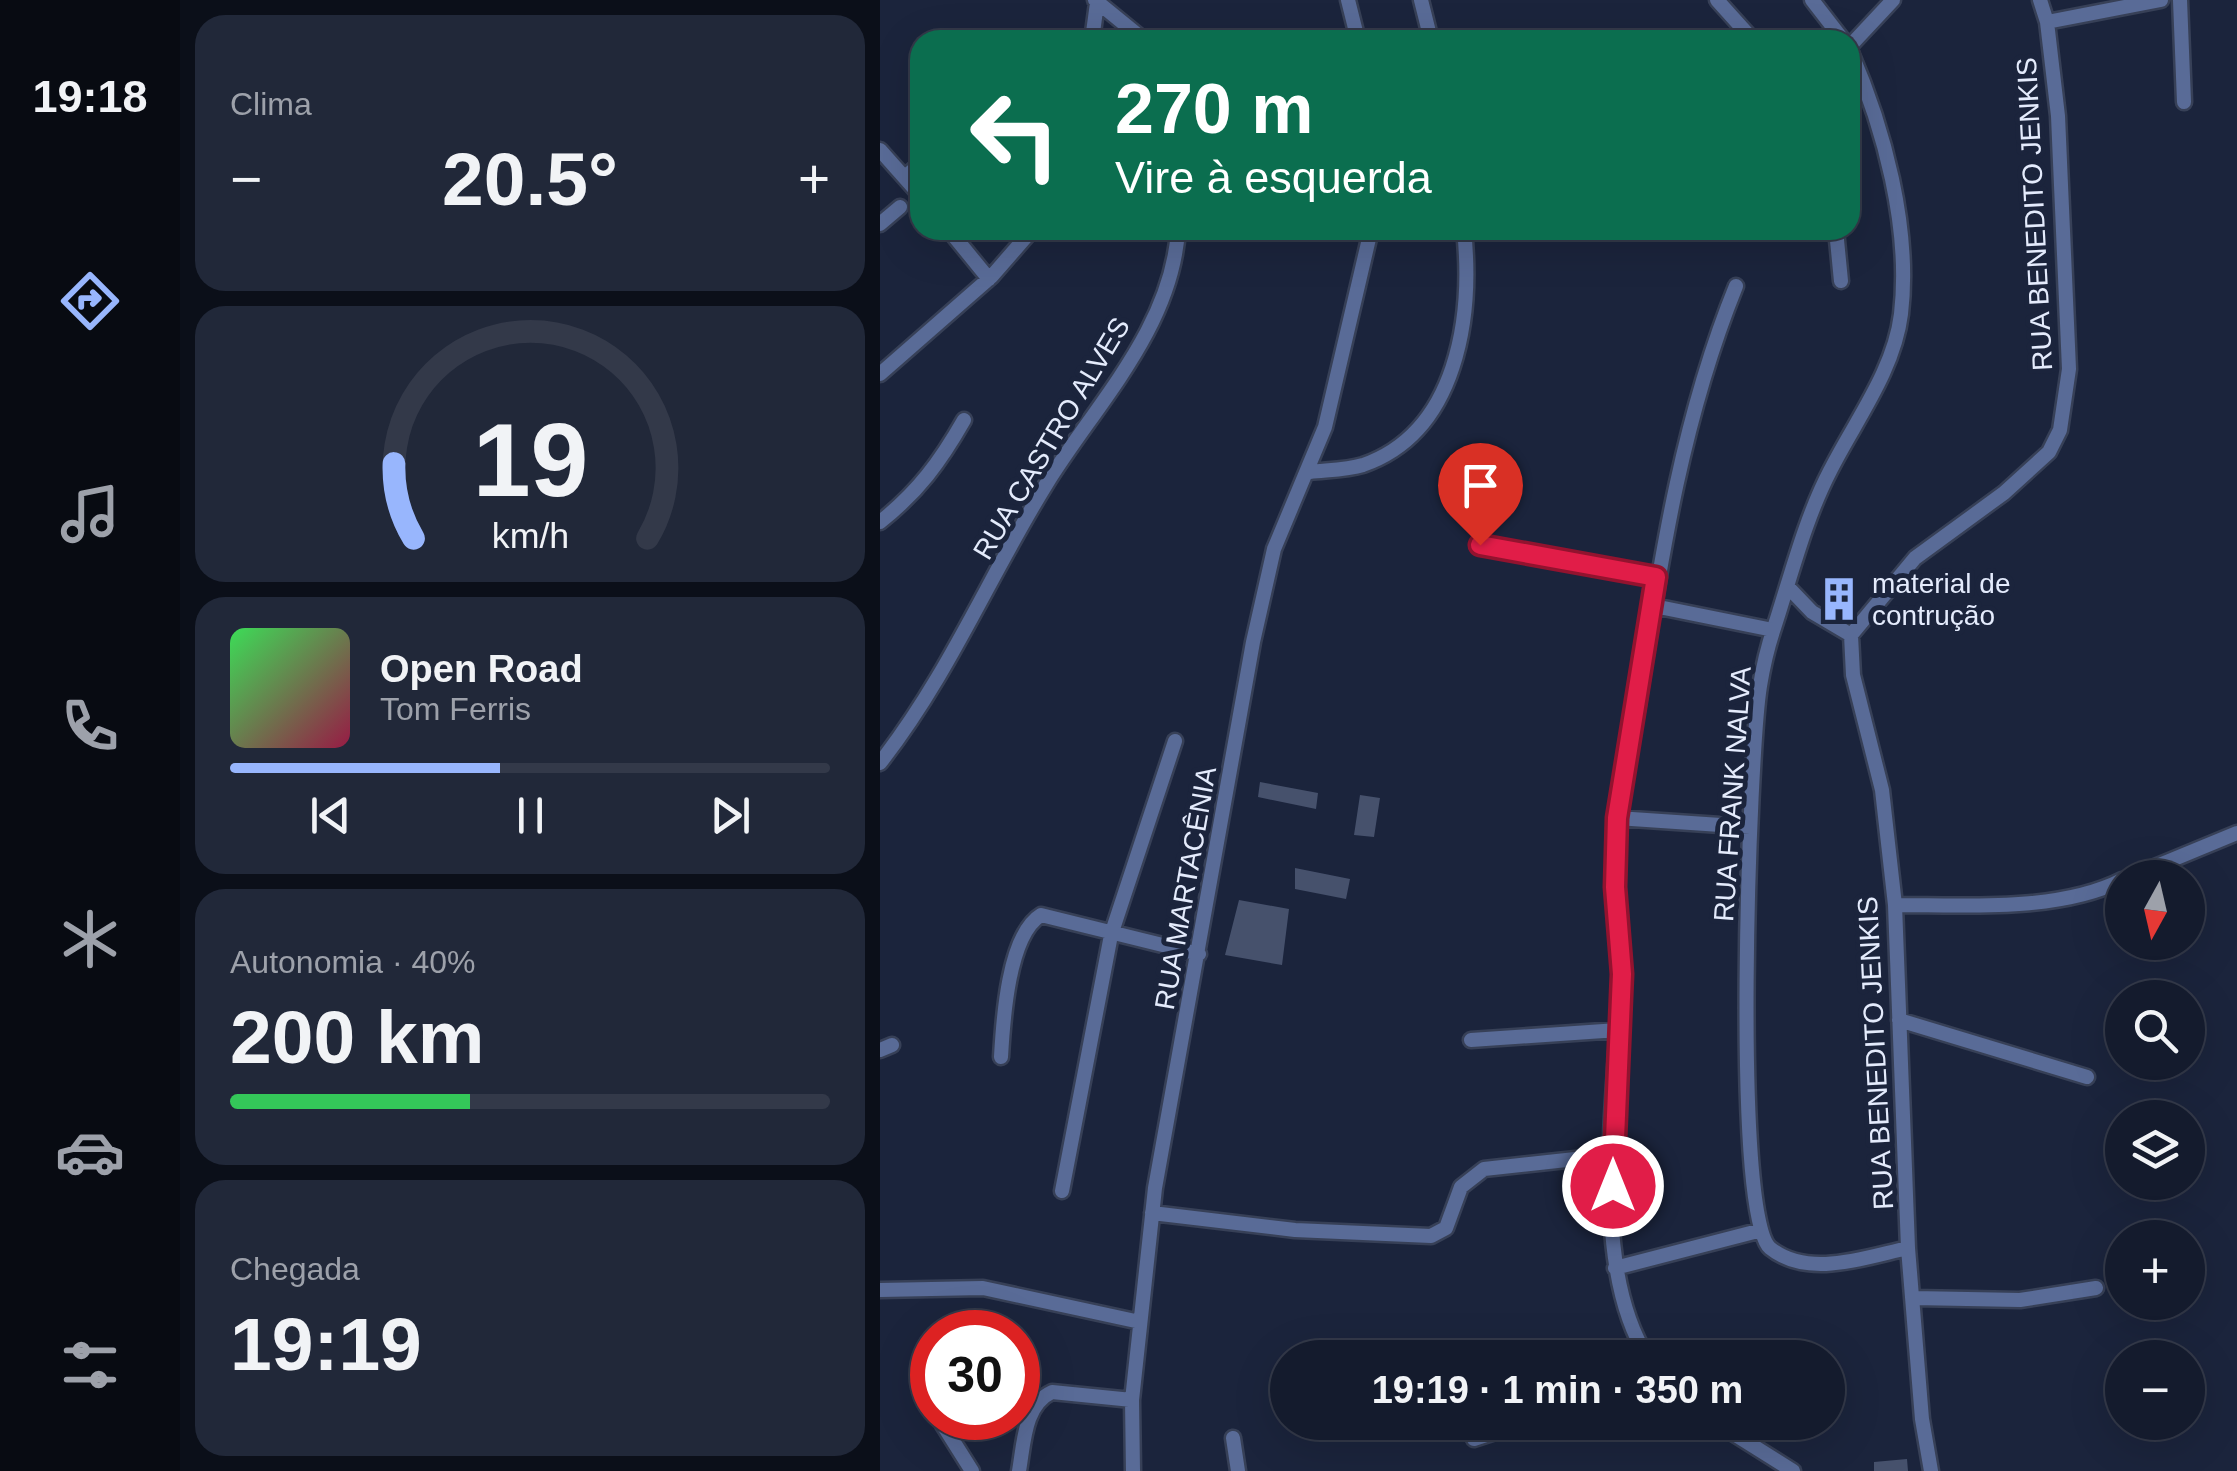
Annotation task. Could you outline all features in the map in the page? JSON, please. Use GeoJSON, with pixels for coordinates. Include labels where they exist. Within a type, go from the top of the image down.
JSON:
{"type":"FeatureCollection","features":[{"type":"Feature","properties":{"kind":"street"},"geometry":{"type":"LineString","coordinates":[[1348,0],[1356,30]]}},
{"type":"Feature","properties":{"kind":"street"},"geometry":{"type":"LineString","coordinates":[[1421,0],[1428,30]]}},
{"type":"Feature","properties":{"kind":"street"},"geometry":{"type":"LineString","coordinates":[[1718,0],[1744,30]]}},
{"type":"Feature","properties":{"kind":"street"},"geometry":{"type":"LineString","coordinates":[[1812,0],[1836,30]]}},
{"type":"Feature","properties":{"kind":"street"},"geometry":{"type":"LineString","coordinates":[[1860,37],[1893,0]]}},
{"type":"Feature","properties":{"kind":"street","name":"RUA BENEDITO JENKIS"},"geometry":{"type":"LineString","coordinates":[[1931,1471],[1922,1419],[1908,1248],[1895,905],[1882,790],[1853,675],[1851,635],[1915,558],[2004,494],[2048,452],[2060,430],[2069,370],[2058,116],[2047,22],[2040,0]]}},
{"type":"Feature","properties":{"kind":"street"},"geometry":{"type":"LineString","coordinates":[[2047,22],[2161,0]]}},
{"type":"Feature","properties":{"kind":"street"},"geometry":{"type":"LineString","coordinates":[[2180,0],[2184,102]]}},
{"type":"Feature","properties":{"kind":"street"},"geometry":{"type":"LineString","coordinates":[[1093,30],[1096,2],[1134,30]]}},
{"type":"Feature","properties":{"kind":"street","name":"RUA FRANK NALVA"},"geometry":{"type":"LineString","coordinates":[[1758,1231],[1752,1167],[1746,950],[1760,688],[1773,630],[1828,474],[1890,358],[1901,312],[1898,236],[1885,152],[1860,71]]}},
{"type":"Feature","properties":{"kind":"street"},"geometry":{"type":"LineString","coordinates":[[880,150],[910,183]]}},
{"type":"Feature","properties":{"kind":"street"},"geometry":{"type":"LineString","coordinates":[[905,177],[910,173]]}},
{"type":"Feature","properties":{"kind":"street"},"geometry":{"type":"LineString","coordinates":[[880,224],[900,208]]}},
{"type":"Feature","properties":{"kind":"street"},"geometry":{"type":"LineString","coordinates":[[956,240],[989,279]]}},
{"type":"Feature","properties":{"kind":"street"},"geometry":{"type":"LineString","coordinates":[[881,371],[989,279],[1023,240]]}},
{"type":"Feature","properties":{"kind":"street","name":"RUA CASTRO ALVES"},"geometry":{"type":"LineString","coordinates":[[880,763],[933,692],[1048,480],[1117,386],[1168,282],[1176,240]]}},
{"type":"Feature","properties":{"kind":"street","name":"RUA MARTACÊNIA"},"geometry":{"type":"LineString","coordinates":[[1133,1471],[1132,1400],[1152,1213],[1264,590],[1274,549],[1310,472],[1356,310],[1369,240]]}},
{"type":"Feature","properties":{"kind":"street"},"geometry":{"type":"LineString","coordinates":[[1310,472],[1359,466],[1380,458],[1416,430],[1434,409],[1463,336],[1468,304],[1465,240]]}},
{"type":"Feature","properties":{"kind":"street"},"geometry":{"type":"LineString","coordinates":[[1837,240],[1841,281]]}},
{"type":"Feature","properties":{"kind":"street"},"geometry":{"type":"LineString","coordinates":[[1640,1340],[1623,1305],[1616,1268],[1612,1155],[1622,974],[1615,887],[1617,818],[1656,577],[1679,465],[1711,347],[1736,286]]}},
{"type":"Feature","properties":{"kind":"street"},"geometry":{"type":"LineString","coordinates":[[880,522],[924,482],[964,420]]}},
{"type":"Feature","properties":{"kind":"street"},"geometry":{"type":"LineString","coordinates":[[1480,545],[1656,577]]}},
{"type":"Feature","properties":{"kind":"street"},"geometry":{"type":"LineString","coordinates":[[1789,588],[1812,612],[1851,635]]}},
{"type":"Feature","properties":{"kind":"street"},"geometry":{"type":"LineString","coordinates":[[1654,606],[1773,630]]}},
{"type":"Feature","properties":{"kind":"street"},"geometry":{"type":"LineString","coordinates":[[1062,1192],[1111,935],[1176,741]]}},
{"type":"Feature","properties":{"kind":"street"},"geometry":{"type":"LineString","coordinates":[[1617,818],[1750,827]]}},
{"type":"Feature","properties":{"kind":"street"},"geometry":{"type":"LineString","coordinates":[[2171,860],[2237,833]]}},
{"type":"Feature","properties":{"kind":"street"},"geometry":{"type":"LineString","coordinates":[[1895,905],[2045,902],[2105,889]]}},
{"type":"Feature","properties":{"kind":"street"},"geometry":{"type":"LineString","coordinates":[[1002,1057],[1005,998],[1026,930],[1034,919],[1052,916],[1111,935],[1199,954]]}},
{"type":"Feature","properties":{"kind":"street"},"geometry":{"type":"LineString","coordinates":[[1899,1020],[2087,1077]]}},
{"type":"Feature","properties":{"kind":"street"},"geometry":{"type":"LineString","coordinates":[[1471,1040],[1618,1030]]}},
{"type":"Feature","properties":{"kind":"street"},"geometry":{"type":"LineString","coordinates":[[1152,1213],[1295,1230],[1431,1236],[1446,1228],[1460,1188],[1484,1168],[1612,1155]]}},
{"type":"Feature","properties":{"kind":"street"},"geometry":{"type":"LineString","coordinates":[[1616,1268],[1758,1231],[1768,1247],[1806,1263],[1834,1264],[1908,1248]]}},
{"type":"Feature","properties":{"kind":"street"},"geometry":{"type":"LineString","coordinates":[[880,1290],[983,1288],[1140,1322]]}},
{"type":"Feature","properties":{"kind":"street"},"geometry":{"type":"LineString","coordinates":[[1914,1298],[2020,1300],[2096,1288]]}},
{"type":"Feature","properties":{"kind":"street"},"geometry":{"type":"LineString","coordinates":[[1019,1471],[1028,1419],[1040,1397],[1052,1392],[1132,1400]]}},
{"type":"Feature","properties":{"kind":"street"},"geometry":{"type":"LineString","coordinates":[[1232,1438],[1238,1471]]}},
{"type":"Feature","properties":{"kind":"street"},"geometry":{"type":"LineString","coordinates":[[952,1440],[972,1471]]}},
{"type":"Feature","properties":{"kind":"street"},"geometry":{"type":"LineString","coordinates":[[1736,1440],[1766,1465],[1792,1471]]}},
{"type":"Feature","properties":{"kind":"building","name":"material de contrução"},"geometry":{"type":"Polygon","coordinates":[[[1842,582],[1856,599],[1837,615],[1822,599],[1842,582]]]}},
{"type":"Feature","properties":{"kind":"building"},"geometry":{"type":"Polygon","coordinates":[[[1260,782],[1318,793],[1316,809],[1258,797],[1260,782]]]}},
{"type":"Feature","properties":{"kind":"building"},"geometry":{"type":"Polygon","coordinates":[[[1360,795],[1380,798],[1374,837],[1354,835],[1360,795]]]}},
{"type":"Feature","properties":{"kind":"building"},"geometry":{"type":"Polygon","coordinates":[[[1295,868],[1350,879],[1346,899],[1295,889],[1295,868]]]}},
{"type":"Feature","properties":{"kind":"building"},"geometry":{"type":"Polygon","coordinates":[[[1239,900],[1289,909],[1282,965],[1225,955],[1239,900]]]}},
{"type":"Feature","properties":{"kind":"building"},"geometry":{"type":"Polygon","coordinates":[[[1907,1459],[1908,1471],[1874,1471],[1874,1462],[1907,1459]]]}},
{"type":"Feature","properties":{"kind":"place","name":"material de contrução"},"geometry":{"type":"Point","coordinates":[1839,599]}},
{"type":"Feature","properties":{"kind":"route"},"geometry":{"type":"LineString","coordinates":[[1480,545],[1656,577],[1639,703],[1617,818],[1615,887],[1622,974],[1613,1186]]}}]}
